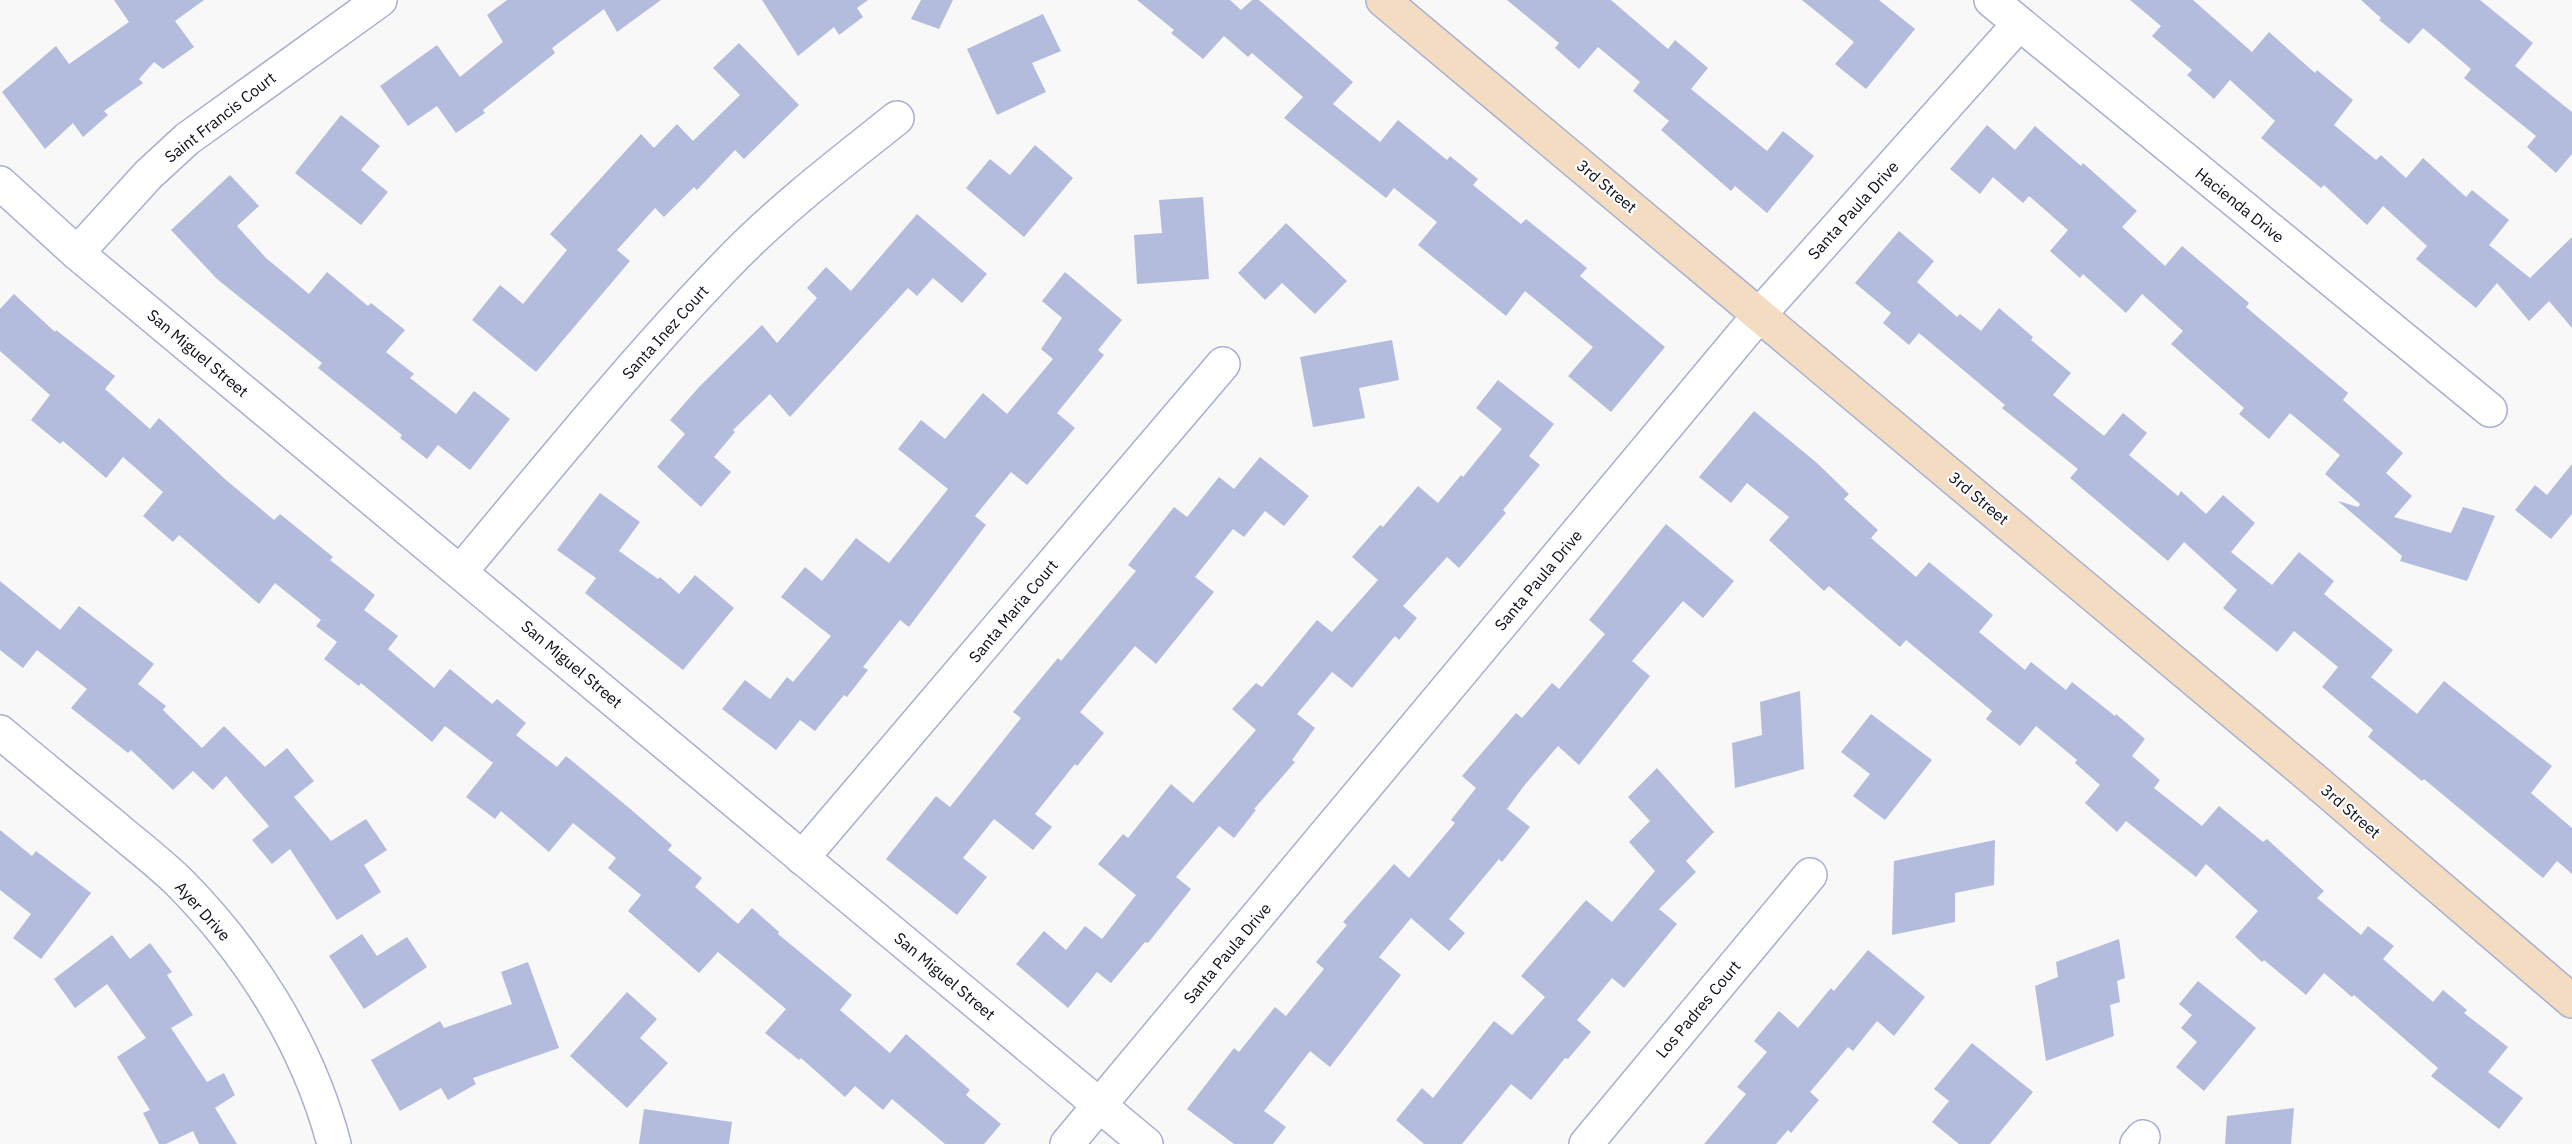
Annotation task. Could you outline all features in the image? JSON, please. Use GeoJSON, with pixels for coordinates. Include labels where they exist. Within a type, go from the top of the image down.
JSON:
{"type":"FeatureCollection","features":[{"type":"Feature","properties":{"kind":"street","name":"Saint Francis Court"},"geometry":{"type":"LineString","coordinates":[[77,253],[148,175],[187,139],[380,0]]}},
{"type":"Feature","properties":{"kind":"street","name":"3rd Street"},"geometry":{"type":"LineString","coordinates":[[1383,0],[2313,779],[2572,1001]]}},
{"type":"Feature","properties":{"kind":"street","name":"Hacienda Drive"},"geometry":{"type":"LineString","coordinates":[[1991,0],[2490,410]]}},
{"type":"Feature","properties":{"kind":"street","name":"Santa Paula Drive"},"geometry":{"type":"LineString","coordinates":[[1067,1144],[1760,314],[2019,24]]}},
{"type":"Feature","properties":{"kind":"street","name":"Santa Inez Court"},"geometry":{"type":"LineString","coordinates":[[460,571],[653,342],[736,255],[822,178],[897,118]]}},
{"type":"Feature","properties":{"kind":"street","name":"San Miguel Street"},"geometry":{"type":"LineString","coordinates":[[0,183],[77,253],[1146,1144]]}},
{"type":"Feature","properties":{"kind":"street","name":"Santa Maria Court"},"geometry":{"type":"LineString","coordinates":[[802,858],[1223,364]]}},
{"type":"Feature","properties":{"kind":"street","name":"Ayer Drive"},"geometry":{"type":"LineString","coordinates":[[0,732],[177,881],[217,925],[250,967],[284,1020],[314,1084],[334,1144]]}},
{"type":"Feature","properties":{"kind":"street","name":"Los Padres Court"},"geometry":{"type":"LineString","coordinates":[[1586,1144],[1810,875]]}},
{"type":"Feature","properties":{"kind":"building"},"geometry":{"type":"Polygon","coordinates":[[[114,0],[204,0],[175,21],[194,47],[163,69],[154,62],[139,79],[143,83],[104,111],[108,115],[83,137],[73,123],[45,149],[2,92],[56,46],[69,64],[129,22],[114,0]]]}},
{"type":"Feature","properties":{"kind":"building"},"geometry":{"type":"Polygon","coordinates":[[[507,0],[661,0],[617,32],[604,9],[552,48],[555,53],[483,110],[485,113],[456,133],[437,106],[408,126],[380,86],[437,45],[460,77],[503,42],[487,15],[507,0]]]}},
{"type":"Feature","properties":{"kind":"building"},"geometry":{"type":"Polygon","coordinates":[[[762,0],[868,0],[857,8],[863,17],[839,35],[834,27],[798,56],[762,0]]]}},
{"type":"Feature","properties":{"kind":"building"},"geometry":{"type":"Polygon","coordinates":[[[921,0],[953,0],[939,29],[911,19],[921,0]]]}},
{"type":"Feature","properties":{"kind":"building"},"geometry":{"type":"Polygon","coordinates":[[[1137,0],[1230,0],[1241,10],[1252,0],[1259,0],[1353,82],[1333,104],[1380,142],[1398,120],[1447,160],[1450,156],[1478,179],[1473,185],[1521,224],[1526,219],[1587,268],[1580,276],[1665,347],[1611,412],[1568,376],[1593,347],[1525,291],[1506,316],[1418,245],[1437,222],[1394,188],[1386,198],[1284,118],[1303,97],[1252,53],[1248,57],[1224,36],[1203,59],[1171,33],[1174,30],[1137,0]]]}},
{"type":"Feature","properties":{"kind":"building"},"geometry":{"type":"Polygon","coordinates":[[[1507,0],[1611,0],[1668,49],[1675,40],[1708,68],[1691,89],[1767,151],[1783,131],[1814,156],[1767,213],[1735,186],[1731,191],[1661,130],[1669,121],[1633,91],[1640,82],[1598,47],[1579,69],[1555,48],[1559,43],[1507,0]]]}},
{"type":"Feature","properties":{"kind":"building"},"geometry":{"type":"Polygon","coordinates":[[[1802,0],[1879,0],[1915,29],[1866,89],[1835,64],[1854,42],[1802,0]]]}},
{"type":"Feature","properties":{"kind":"building"},"geometry":{"type":"Polygon","coordinates":[[[2130,0],[2193,0],[2252,52],[2269,32],[2315,73],[2317,70],[2353,100],[2334,125],[2376,160],[2381,155],[2406,178],[2423,158],[2466,197],[2472,190],[2509,220],[2489,245],[2530,278],[2572,237],[2572,328],[2549,301],[2529,321],[2497,283],[2476,308],[2416,259],[2427,246],[2383,206],[2367,225],[2324,185],[2321,188],[2261,138],[2275,121],[2230,80],[2214,99],[2187,75],[2192,70],[2152,36],[2161,26],[2130,0]]]}},
{"type":"Feature","properties":{"kind":"building"},"geometry":{"type":"Polygon","coordinates":[[[2361,0],[2480,0],[2533,43],[2515,66],[2572,112],[2572,154],[2556,173],[2527,147],[2536,136],[2464,78],[2471,69],[2423,28],[2409,44],[2379,20],[2381,18],[2361,0]]]}},
{"type":"Feature","properties":{"kind":"building"},"geometry":{"type":"Polygon","coordinates":[[[1043,14],[1061,51],[1032,63],[1046,92],[997,115],[967,49],[1043,14]]]}},
{"type":"Feature","properties":{"kind":"building"},"geometry":{"type":"Polygon","coordinates":[[[739,43],[799,105],[744,159],[735,150],[697,190],[694,187],[664,217],[655,208],[617,250],[630,261],[536,372],[472,320],[500,285],[523,304],[567,250],[550,234],[641,134],[654,148],[677,124],[693,141],[740,95],[713,68],[739,43]]]}},
{"type":"Feature","properties":{"kind":"building"},"geometry":{"type":"Polygon","coordinates":[[[341,115],[380,146],[361,170],[388,192],[361,225],[295,173],[341,115]]]}},
{"type":"Feature","properties":{"kind":"building"},"geometry":{"type":"Polygon","coordinates":[[[1987,125],[2015,150],[2035,126],[2081,166],[2083,163],[2137,211],[2122,227],[2165,266],[2182,246],[2249,303],[2246,307],[2348,393],[2343,400],[2403,453],[2386,473],[2412,496],[2394,517],[2451,533],[2463,507],[2495,516],[2467,581],[2400,561],[2402,556],[2338,501],[2358,507],[2360,504],[2325,474],[2340,455],[2290,413],[2269,439],[2239,414],[2244,408],[2171,344],[2183,331],[2142,294],[2126,313],[2083,274],[2080,278],[2050,251],[2068,230],[2029,196],[2023,203],[1993,177],[1980,194],[1950,169],[1987,125]]]}},
{"type":"Feature","properties":{"kind":"building"},"geometry":{"type":"Polygon","coordinates":[[[1035,145],[1073,178],[1024,237],[966,188],[990,159],[1010,175],[1035,145]]]}},
{"type":"Feature","properties":{"kind":"building"},"geometry":{"type":"Polygon","coordinates":[[[230,175],[259,206],[237,226],[266,258],[309,294],[327,272],[368,306],[371,303],[405,330],[386,352],[414,374],[410,378],[456,414],[474,391],[510,419],[470,470],[438,445],[427,459],[400,438],[402,435],[318,368],[322,363],[217,279],[171,230],[230,175]]]}},
{"type":"Feature","properties":{"kind":"building"},"geometry":{"type":"Polygon","coordinates":[[[1203,197],[1209,279],[1137,284],[1134,235],[1162,233],[1159,200],[1203,197]]]}},
{"type":"Feature","properties":{"kind":"building"},"geometry":{"type":"Polygon","coordinates":[[[917,214],[987,274],[962,303],[933,278],[917,296],[908,288],[790,417],[770,394],[733,430],[735,432],[714,457],[731,472],[701,507],[657,467],[685,434],[670,420],[700,386],[762,325],[777,343],[817,298],[807,288],[826,267],[851,291],[917,214]]]}},
{"type":"Feature","properties":{"kind":"building"},"geometry":{"type":"Polygon","coordinates":[[[1286,223],[1347,281],[1315,314],[1282,283],[1265,300],[1238,273],[1286,223]]]}},
{"type":"Feature","properties":{"kind":"building"},"geometry":{"type":"Polygon","coordinates":[[[1899,231],[1934,261],[1917,282],[1957,317],[1960,314],[1981,331],[1999,308],[2033,337],[2031,340],[2071,373],[2053,395],[2104,436],[2123,413],[2147,433],[2129,455],[2178,496],[2181,491],[2206,514],[2223,495],[2255,523],[2231,552],[2272,585],[2299,552],[2334,581],[2324,594],[2393,650],[2371,677],[2417,714],[2444,681],[2552,766],[2531,793],[2572,828],[2572,874],[2557,861],[2543,878],[2424,779],[2422,781],[2368,737],[2373,730],[2322,687],[2338,667],[2294,631],[2277,652],[2223,608],[2237,590],[2184,542],[2168,561],[2070,478],[2078,469],[2002,408],[2005,405],[1919,333],[1909,345],[1883,323],[1891,313],[1855,283],[1899,231]]]}},
{"type":"Feature","properties":{"kind":"building"},"geometry":{"type":"Polygon","coordinates":[[[1065,272],[1122,320],[1098,350],[1104,355],[1057,413],[1075,428],[1027,485],[1011,472],[975,516],[986,525],[909,627],[900,620],[863,667],[868,670],[847,697],[844,695],[815,731],[800,720],[776,750],[722,709],[745,680],[770,699],[787,677],[793,682],[831,636],[781,597],[805,567],[822,581],[856,538],[889,563],[948,489],[898,449],[921,420],[945,439],[983,393],[1007,414],[1053,359],[1041,349],[1062,318],[1042,301],[1065,272]]]}},
{"type":"Feature","properties":{"kind":"building"},"geometry":{"type":"Polygon","coordinates":[[[14,294],[55,332],[56,330],[115,376],[105,389],[150,429],[159,418],[226,480],[274,520],[280,514],[333,557],[330,560],[375,595],[364,610],[398,636],[388,649],[434,688],[450,669],[492,704],[497,699],[526,723],[516,735],[557,767],[566,756],[628,807],[672,845],[668,850],[702,878],[695,887],[738,924],[752,908],[779,932],[778,934],[852,995],[840,1010],[890,1053],[906,1034],[970,1090],[966,1095],[1001,1124],[984,1144],[945,1144],[892,1099],[883,1110],[855,1086],[845,1097],[801,1058],[799,1060],[765,1033],[786,1009],[718,952],[699,973],[628,911],[641,895],[608,868],[616,858],[573,823],[549,852],[501,811],[495,819],[466,797],[493,763],[445,726],[432,742],[361,683],[359,686],[324,659],[337,642],[316,626],[321,620],[275,583],[259,604],[179,535],[173,542],[143,516],[163,492],[123,457],[106,478],[63,441],[60,444],[31,420],[50,395],[0,351],[0,309],[14,294]]]}},
{"type":"Feature","properties":{"kind":"building"},"geometry":{"type":"Polygon","coordinates":[[[1392,340],[1399,380],[1359,388],[1365,418],[1313,427],[1300,357],[1392,340]]]}},
{"type":"Feature","properties":{"kind":"building"},"geometry":{"type":"Polygon","coordinates":[[[1498,380],[1554,424],[1529,456],[1540,465],[1503,510],[1506,513],[1459,568],[1447,557],[1403,606],[1417,618],[1399,640],[1395,636],[1352,688],[1332,672],[1297,714],[1315,728],[1292,760],[1295,762],[1254,809],[1256,810],[1234,838],[1219,826],[1176,877],[1191,889],[1148,943],[1145,942],[1111,983],[1097,972],[1068,1008],[1016,964],[1044,931],[1066,950],[1085,926],[1102,939],[1136,895],[1098,864],[1123,834],[1128,838],[1171,784],[1193,803],[1256,730],[1232,709],[1256,683],[1262,687],[1317,620],[1332,632],[1378,580],[1352,557],[1380,525],[1383,527],[1418,486],[1438,503],[1461,475],[1463,477],[1502,429],[1476,408],[1498,380]]]}},
{"type":"Feature","properties":{"kind":"building"},"geometry":{"type":"Polygon","coordinates":[[[1754,411],[1817,463],[1849,494],[1844,499],[1878,530],[1871,538],[1916,577],[1929,562],[1993,615],[1979,632],[2025,670],[2031,662],[2066,690],[2072,682],[2115,716],[2116,714],[2145,739],[2132,756],[2160,780],[2154,788],[2202,826],[2219,806],[2263,842],[2267,839],[2324,891],[2317,898],[2361,935],[2368,926],[2394,946],[2383,959],[2433,1002],[2443,990],[2467,1010],[2464,1013],[2508,1047],[2488,1072],[2523,1098],[2499,1129],[2431,1076],[2438,1068],[2354,995],[2352,997],[2324,973],[2306,995],[2264,960],[2262,962],[2235,937],[2258,911],[2206,864],[2196,877],[2126,821],[2117,832],[2085,803],[2100,785],[2075,763],[2077,760],[2036,726],[2020,746],[1986,719],[1992,711],[1906,640],[1900,647],[1829,586],[1824,591],[1769,540],[1789,517],[1747,483],[1731,503],[1699,477],[1754,411]]]}},
{"type":"Feature","properties":{"kind":"building"},"geometry":{"type":"Polygon","coordinates":[[[1260,457],[1309,496],[1284,526],[1265,511],[1244,537],[1233,529],[1195,577],[1214,592],[1156,664],[1135,646],[1080,712],[1104,733],[1077,766],[1075,764],[1035,814],[1052,827],[1033,850],[994,819],[963,858],[987,877],[957,915],[886,859],[936,796],[950,807],[1021,718],[1013,712],[1058,658],[1061,661],[1136,571],[1128,565],[1174,507],[1187,517],[1219,477],[1234,489],[1260,457]]]}},
{"type":"Feature","properties":{"kind":"building"},"geometry":{"type":"Polygon","coordinates":[[[2572,464],[2572,514],[2551,539],[2515,510],[2535,485],[2547,495],[2572,464]]]}},
{"type":"Feature","properties":{"kind":"building"},"geometry":{"type":"Polygon","coordinates":[[[600,493],[640,522],[619,551],[658,579],[660,577],[679,594],[695,575],[734,608],[683,670],[585,593],[596,578],[557,550],[600,493]]]}},
{"type":"Feature","properties":{"kind":"building"},"geometry":{"type":"Polygon","coordinates":[[[1666,524],[1734,581],[1703,618],[1683,601],[1632,661],[1650,676],[1579,765],[1558,746],[1523,787],[1507,809],[1530,827],[1502,862],[1499,859],[1449,919],[1465,933],[1449,951],[1411,918],[1379,957],[1401,975],[1330,1067],[1310,1051],[1264,1111],[1286,1127],[1273,1144],[1234,1144],[1187,1109],[1234,1048],[1239,1052],[1275,1007],[1286,1016],[1324,969],[1316,962],[1347,925],[1343,922],[1394,864],[1409,878],[1455,823],[1451,820],[1476,788],[1462,776],[1516,713],[1522,718],[1552,683],[1559,689],[1605,634],[1589,620],[1666,524]]]}},
{"type":"Feature","properties":{"kind":"building"},"geometry":{"type":"Polygon","coordinates":[[[0,581],[60,630],[79,606],[154,664],[138,684],[166,706],[163,710],[202,748],[224,726],[265,767],[287,748],[314,781],[294,797],[331,841],[366,819],[387,850],[364,865],[381,892],[337,920],[290,849],[272,864],[252,840],[269,826],[226,776],[213,790],[193,771],[173,790],[131,750],[128,753],[71,708],[87,689],[37,650],[23,668],[0,650],[0,581]]]}},
{"type":"Feature","properties":{"kind":"building"},"geometry":{"type":"Polygon","coordinates":[[[1800,691],[1804,769],[1735,788],[1732,743],[1762,735],[1760,702],[1800,691]]]}},
{"type":"Feature","properties":{"kind":"building"},"geometry":{"type":"Polygon","coordinates":[[[1871,714],[1932,760],[1885,820],[1853,796],[1870,774],[1841,752],[1871,714]]]}},
{"type":"Feature","properties":{"kind":"building"},"geometry":{"type":"Polygon","coordinates":[[[1657,768],[1714,832],[1686,861],[1696,872],[1659,909],[1677,924],[1624,988],[1612,978],[1577,1020],[1591,1032],[1568,1059],[1565,1058],[1531,1100],[1511,1084],[1462,1144],[1424,1144],[1396,1120],[1422,1088],[1433,1098],[1494,1021],[1512,1035],[1545,997],[1521,976],[1586,900],[1612,922],[1655,871],[1629,842],[1650,821],[1628,797],[1657,768]]]}},
{"type":"Feature","properties":{"kind":"building"},"geometry":{"type":"Polygon","coordinates":[[[0,830],[32,856],[36,851],[91,893],[41,959],[13,938],[31,914],[0,890],[0,830]]]}},
{"type":"Feature","properties":{"kind":"building"},"geometry":{"type":"Polygon","coordinates":[[[1995,840],[1994,885],[1955,893],[1955,922],[1892,935],[1894,861],[1995,840]]]}},
{"type":"Feature","properties":{"kind":"building"},"geometry":{"type":"Polygon","coordinates":[[[362,934],[377,956],[407,937],[427,967],[364,1009],[329,956],[362,934]]]}},
{"type":"Feature","properties":{"kind":"building"},"geometry":{"type":"Polygon","coordinates":[[[112,935],[130,959],[150,943],[172,972],[167,975],[193,1015],[171,1028],[207,1082],[224,1073],[235,1095],[215,1108],[237,1144],[199,1144],[193,1131],[166,1144],[159,1144],[143,1113],[150,1110],[117,1057],[146,1038],[107,984],[75,1008],[54,979],[112,935]]]}},
{"type":"Feature","properties":{"kind":"building"},"geometry":{"type":"Polygon","coordinates":[[[2119,939],[2125,978],[2117,981],[2120,1002],[2110,1005],[2114,1036],[2046,1061],[2035,986],[2058,977],[2056,962],[2119,939]]]}},
{"type":"Feature","properties":{"kind":"building"},"geometry":{"type":"Polygon","coordinates":[[[1868,950],[1925,997],[1894,1036],[1877,1021],[1853,1051],[1848,1047],[1810,1092],[1819,1100],[1791,1133],[1788,1130],[1776,1144],[1704,1144],[1746,1094],[1737,1087],[1767,1052],[1754,1041],[1779,1011],[1798,1028],[1831,988],[1834,991],[1868,950]]]}},
{"type":"Feature","properties":{"kind":"building"},"geometry":{"type":"Polygon","coordinates":[[[528,962],[559,1048],[473,1078],[476,1084],[448,1100],[441,1088],[400,1111],[371,1060],[440,1021],[444,1028],[512,1004],[501,972],[528,962]]]}},
{"type":"Feature","properties":{"kind":"building"},"geometry":{"type":"Polygon","coordinates":[[[2198,981],[2256,1028],[2204,1091],[2176,1067],[2197,1042],[2181,1028],[2192,1015],[2179,1004],[2198,981]]]}},
{"type":"Feature","properties":{"kind":"building"},"geometry":{"type":"Polygon","coordinates":[[[627,992],[657,1019],[640,1038],[668,1063],[627,1108],[570,1056],[627,992]]]}},
{"type":"Feature","properties":{"kind":"building"},"geometry":{"type":"Polygon","coordinates":[[[1972,1043],[2033,1092],[1990,1144],[1959,1144],[1932,1122],[1949,1101],[1934,1089],[1972,1043]]]}},
{"type":"Feature","properties":{"kind":"building"},"geometry":{"type":"Polygon","coordinates":[[[2294,1108],[2291,1144],[2225,1144],[2227,1116],[2294,1108]]]}},
{"type":"Feature","properties":{"kind":"building"},"geometry":{"type":"Polygon","coordinates":[[[644,1109],[732,1122],[729,1144],[639,1144],[644,1109]]]}}]}
